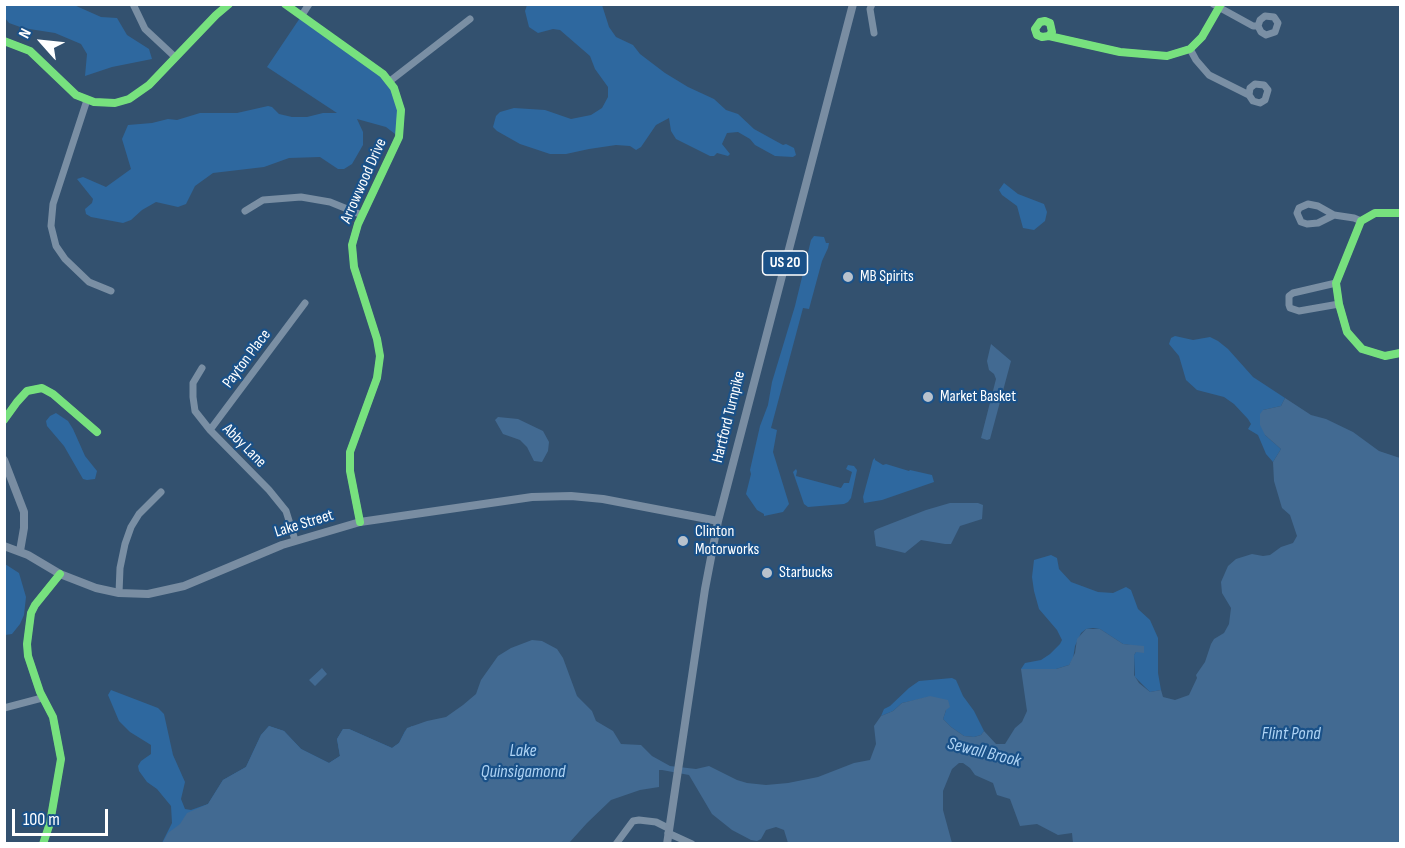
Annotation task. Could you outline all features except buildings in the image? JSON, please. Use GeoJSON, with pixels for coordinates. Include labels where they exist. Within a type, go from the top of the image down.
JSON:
{"type":"FeatureCollection","features":[{"type":"Feature","properties":{"kind":"main road","name":"Hartford Turnpike"},"geometry":{"type":"LineString","coordinates":[[667,843],[705,589],[718,521],[853,4]]}},
{"type":"Feature","properties":{"kind":"main road"},"geometry":{"type":"LineString","coordinates":[[4,460],[24,512],[20,551]]}},
{"type":"Feature","properties":{"kind":"main road","name":"Lake Street"},"geometry":{"type":"LineString","coordinates":[[4,546],[20,551],[60,574],[96,588],[119,593],[153,594],[179,588],[295,540],[360,522],[522,498],[580,497],[614,501],[718,521]]}},
{"type":"Feature","properties":{"kind":"street"},"geometry":{"type":"LineString","coordinates":[[133,4],[145,29],[176,57]]}},
{"type":"Feature","properties":{"kind":"street"},"geometry":{"type":"LineString","coordinates":[[4,41],[30,51],[70,91],[87,100],[108,103],[129,99],[147,87],[229,4]]}},
{"type":"Feature","properties":{"kind":"street","name":"Arrowwood Drive"},"geometry":{"type":"LineString","coordinates":[[285,4],[375,67],[390,81],[400,102],[401,129],[353,238],[352,260],[378,345],[380,361],[377,378],[350,452],[350,471],[360,522]]}},
{"type":"Feature","properties":{"kind":"street"},"geometry":{"type":"LineString","coordinates":[[302,15],[309,4]]}},
{"type":"Feature","properties":{"kind":"street"},"geometry":{"type":"LineString","coordinates":[[872,4],[870,9],[874,33]]}},
{"type":"Feature","properties":{"kind":"street"},"geometry":{"type":"LineString","coordinates":[[1049,36],[1120,52],[1167,56],[1190,49],[1202,37],[1218,6],[1253,26],[1258,26]]}},
{"type":"Feature","properties":{"kind":"street"},"geometry":{"type":"LineString","coordinates":[[390,81],[470,19]]}},
{"type":"Feature","properties":{"kind":"street"},"geometry":{"type":"LineString","coordinates":[[1190,49],[1209,75],[1249,95]]}},
{"type":"Feature","properties":{"kind":"street"},"geometry":{"type":"LineString","coordinates":[[87,100],[53,204],[51,228],[56,246],[71,265],[89,282],[111,291]]}},
{"type":"Feature","properties":{"kind":"street"},"geometry":{"type":"LineString","coordinates":[[245,211],[263,200],[301,197],[330,202],[362,215]]}},
{"type":"Feature","properties":{"kind":"street"},"geometry":{"type":"LineString","coordinates":[[1334,215],[1318,223],[1307,224],[1301,222],[1298,213],[1299,208],[1308,204],[1318,206],[1334,215],[1361,221]]}},
{"type":"Feature","properties":{"kind":"street"},"geometry":{"type":"LineString","coordinates":[[1401,213],[1375,213],[1361,221],[1336,283],[1347,332],[1362,349],[1384,356],[1401,353]]}},
{"type":"Feature","properties":{"kind":"street"},"geometry":{"type":"LineString","coordinates":[[1336,283],[1293,293],[1289,296],[1288,305],[1299,311],[1339,304]]}},
{"type":"Feature","properties":{"kind":"street","name":"Payton Place"},"geometry":{"type":"LineString","coordinates":[[210,430],[305,303]]}},
{"type":"Feature","properties":{"kind":"street","name":"Abby Lane"},"geometry":{"type":"LineString","coordinates":[[202,368],[193,382],[195,411],[286,511],[295,540]]}},
{"type":"Feature","properties":{"kind":"street"},"geometry":{"type":"LineString","coordinates":[[4,420],[27,391],[42,388],[53,394],[97,432]]}},
{"type":"Feature","properties":{"kind":"street"},"geometry":{"type":"LineString","coordinates":[[119,593],[120,568],[131,527],[139,514],[161,492]]}},
{"type":"Feature","properties":{"kind":"street"},"geometry":{"type":"LineString","coordinates":[[43,843],[50,823],[61,759],[53,717],[42,698],[28,657],[29,629],[35,605],[60,574]]}},
{"type":"Feature","properties":{"kind":"street"},"geometry":{"type":"LineString","coordinates":[[4,708],[42,698]]}},
{"type":"Feature","properties":{"kind":"street"},"geometry":{"type":"LineString","coordinates":[[616,843],[633,821],[647,820],[692,843]]}},
{"type":"Feature","properties":{"kind":"shaded area"},"geometry":{"type":"Polygon","coordinates":[[[4,5],[74,5],[101,17],[117,18],[127,35],[149,49],[152,59],[112,67],[85,76],[87,54],[81,44],[55,33],[23,28],[9,23],[5,18],[4,5]]]}},
{"type":"Feature","properties":{"kind":"shaded area"},"geometry":{"type":"Polygon","coordinates":[[[527,5],[602,5],[609,27],[616,37],[633,45],[640,54],[665,73],[714,99],[726,110],[738,114],[754,129],[783,145],[794,148],[796,155],[793,157],[775,156],[738,132],[727,133],[722,144],[730,154],[728,156],[717,153],[710,156],[676,139],[671,131],[669,118],[656,125],[641,147],[636,150],[630,146],[616,145],[566,154],[550,154],[520,144],[493,127],[496,116],[500,112],[514,108],[545,110],[571,119],[591,115],[602,108],[608,97],[608,87],[595,69],[590,56],[560,30],[553,29],[538,33],[529,27],[525,11],[527,5]]]}},
{"type":"Feature","properties":{"kind":"shaded area"},"geometry":{"type":"Polygon","coordinates":[[[302,15],[367,61],[398,95],[399,137],[386,127],[357,119],[363,132],[363,145],[352,164],[344,169],[338,169],[320,157],[289,158],[264,167],[213,173],[195,186],[186,204],[178,207],[156,202],[123,223],[86,214],[85,209],[93,199],[77,179],[83,177],[106,187],[131,169],[122,139],[128,125],[168,119],[177,120],[200,113],[237,113],[268,106],[279,114],[292,117],[337,113],[267,67],[302,15]]]}},
{"type":"Feature","properties":{"kind":"shaded area"},"geometry":{"type":"Polygon","coordinates":[[[1004,183],[1018,194],[1044,204],[1047,212],[1045,221],[1034,230],[1023,228],[1017,206],[999,190],[1004,183]]]}},
{"type":"Feature","properties":{"kind":"shaded area"},"geometry":{"type":"Polygon","coordinates":[[[814,236],[824,237],[826,243],[829,243],[828,248],[822,261],[809,309],[803,308],[771,428],[777,430],[773,452],[789,504],[783,512],[764,516],[746,494],[750,470],[772,382],[814,236]]]}},
{"type":"Feature","properties":{"kind":"shaded area"},"geometry":{"type":"Polygon","coordinates":[[[1175,336],[1193,340],[1210,337],[1218,341],[1253,377],[1285,398],[1281,406],[1263,410],[1265,435],[1281,449],[1273,462],[1266,454],[1258,435],[1248,429],[1251,424],[1248,419],[1234,404],[1224,397],[1197,390],[1186,380],[1179,356],[1169,344],[1171,338],[1175,336]]]}},
{"type":"Feature","properties":{"kind":"shaded area"},"geometry":{"type":"Polygon","coordinates":[[[56,413],[68,421],[73,429],[85,456],[97,471],[95,479],[83,479],[64,446],[47,426],[46,421],[56,413]]]}},
{"type":"Feature","properties":{"kind":"shaded area"},"geometry":{"type":"Polygon","coordinates":[[[875,458],[883,465],[932,475],[934,482],[882,500],[864,503],[863,497],[875,458]]]}},
{"type":"Feature","properties":{"kind":"shaded area"},"geometry":{"type":"Polygon","coordinates":[[[848,465],[854,466],[857,470],[851,498],[848,502],[808,507],[804,504],[793,472],[796,469],[796,476],[841,488],[844,483],[849,483],[852,472],[846,469],[848,465]]]}},
{"type":"Feature","properties":{"kind":"shaded area"},"geometry":{"type":"Polygon","coordinates":[[[1051,555],[1057,558],[1059,569],[1071,582],[1098,592],[1113,593],[1126,587],[1131,590],[1138,609],[1150,620],[1158,638],[1158,673],[1161,690],[1150,692],[1135,677],[1134,655],[1136,652],[1130,645],[1123,644],[1100,629],[1086,629],[1081,633],[1069,665],[1056,669],[1021,669],[1025,663],[1041,660],[1050,654],[1062,640],[1057,630],[1039,609],[1032,577],[1034,560],[1051,555]]]}},
{"type":"Feature","properties":{"kind":"shaded area"},"geometry":{"type":"Polygon","coordinates":[[[5,564],[19,573],[26,597],[24,615],[20,624],[12,634],[5,635],[5,564]]]}},
{"type":"Feature","properties":{"kind":"shaded area"},"geometry":{"type":"Polygon","coordinates":[[[952,678],[956,680],[963,696],[974,711],[984,731],[981,735],[964,736],[951,727],[943,719],[946,710],[939,700],[930,697],[902,703],[893,711],[881,716],[884,709],[919,681],[952,678]]]}},
{"type":"Feature","properties":{"kind":"shaded area"},"geometry":{"type":"Polygon","coordinates":[[[111,690],[158,708],[164,714],[173,755],[185,782],[181,799],[185,809],[191,810],[208,804],[223,780],[246,767],[261,735],[269,726],[284,731],[301,749],[329,763],[340,756],[337,739],[343,729],[349,729],[392,748],[399,743],[405,731],[412,726],[425,742],[162,843],[172,823],[171,806],[157,789],[147,782],[138,766],[151,754],[151,745],[130,732],[119,721],[108,695],[111,690]]]}},
{"type":"Feature","properties":{"kind":"water"},"geometry":{"type":"Polygon","coordinates":[[[991,344],[1011,361],[990,439],[987,440],[981,438],[996,379],[989,370],[987,361],[991,344]]]}},
{"type":"Feature","properties":{"kind":"water","name":"Flint Pond"},"geometry":{"type":"Polygon","coordinates":[[[1285,398],[1311,415],[1326,419],[1353,432],[1379,451],[1400,458],[1400,843],[1073,843],[1072,833],[1058,835],[1037,824],[1020,826],[1010,799],[997,795],[993,783],[975,775],[970,768],[959,763],[952,769],[943,791],[943,810],[952,843],[788,843],[784,830],[776,827],[766,830],[761,839],[751,840],[732,830],[712,814],[689,775],[659,770],[659,787],[640,790],[611,800],[569,843],[162,844],[168,833],[180,824],[187,813],[208,804],[223,780],[246,767],[261,735],[269,726],[284,731],[301,749],[329,763],[340,756],[337,739],[343,729],[349,729],[392,748],[399,743],[407,728],[446,717],[463,705],[476,694],[481,680],[498,656],[532,640],[542,641],[557,649],[563,658],[577,696],[592,711],[596,721],[613,731],[621,744],[641,745],[652,756],[670,766],[696,769],[709,766],[737,780],[766,785],[818,777],[854,763],[870,760],[876,744],[874,726],[881,716],[893,711],[902,703],[930,696],[948,700],[950,707],[946,710],[943,719],[964,736],[974,737],[981,735],[984,731],[996,744],[1005,744],[1015,728],[1022,722],[1027,711],[1021,669],[1056,669],[1069,665],[1075,653],[1077,639],[1086,629],[1100,629],[1123,644],[1144,646],[1144,653],[1136,652],[1134,655],[1134,675],[1139,683],[1150,692],[1161,690],[1163,697],[1175,700],[1189,695],[1211,644],[1214,639],[1224,633],[1229,624],[1231,608],[1222,593],[1221,582],[1228,566],[1236,559],[1252,554],[1270,555],[1281,547],[1293,543],[1297,536],[1290,515],[1282,508],[1274,481],[1273,462],[1281,449],[1265,435],[1260,425],[1260,414],[1263,410],[1281,406],[1285,398]]]}},
{"type":"Feature","properties":{"kind":"water"},"geometry":{"type":"Polygon","coordinates":[[[498,417],[518,419],[543,431],[549,442],[548,451],[542,462],[534,461],[527,447],[520,440],[503,434],[495,420],[498,417]]]}},
{"type":"Feature","properties":{"kind":"water"},"geometry":{"type":"Polygon","coordinates":[[[950,503],[983,505],[982,519],[960,526],[951,544],[921,540],[905,553],[876,546],[874,531],[877,529],[950,503]]]}},
{"type":"Feature","properties":{"kind":"water"},"geometry":{"type":"Polygon","coordinates":[[[322,668],[327,674],[315,686],[309,680],[322,668]]]}},
{"type":"Feature","properties":{"kind":"cycle path"},"geometry":{"type":"LineString","coordinates":[[4,41],[30,51],[76,95],[94,102],[115,103],[129,99],[149,85],[229,4]]}},
{"type":"Feature","properties":{"kind":"cycle path"},"geometry":{"type":"LineString","coordinates":[[285,4],[383,74],[394,88],[401,110],[399,137],[358,224],[352,245],[354,267],[377,339],[380,356],[377,378],[350,452],[350,471],[360,522]]}},
{"type":"Feature","properties":{"kind":"cycle path"},"geometry":{"type":"LineString","coordinates":[[1049,36],[1052,32],[1050,23],[1040,22],[1035,29],[1037,35],[1042,37],[1049,36],[1120,52],[1167,56],[1190,49],[1202,37],[1221,4]]}},
{"type":"Feature","properties":{"kind":"cycle path"},"geometry":{"type":"LineString","coordinates":[[1400,213],[1375,213],[1361,221],[1336,283],[1347,332],[1362,349],[1385,356],[1400,353]]}},
{"type":"Feature","properties":{"kind":"cycle path"},"geometry":{"type":"LineString","coordinates":[[4,420],[27,391],[42,388],[53,394],[97,432]]}},
{"type":"Feature","properties":{"kind":"cycle path"},"geometry":{"type":"LineString","coordinates":[[43,844],[50,823],[61,759],[53,717],[40,692],[28,656],[27,644],[31,613],[60,574]]}},
{"type":"Feature","properties":{"kind":"place","name":"MB Spirits"},"geometry":{"type":"Point","coordinates":[848,277]}},
{"type":"Feature","properties":{"kind":"place","name":"Market Basket"},"geometry":{"type":"Point","coordinates":[928,397]}},
{"type":"Feature","properties":{"kind":"place","name":"Clinton Motorworks"},"geometry":{"type":"Point","coordinates":[683,541]}},
{"type":"Feature","properties":{"kind":"place","name":"Starbucks"},"geometry":{"type":"Point","coordinates":[767,573]}},
{"type":"Feature","properties":{"kind":"water label","name":"Sewall Brook"},"geometry":{"type":"Point","coordinates":[984,753]}},
{"type":"Feature","properties":{"kind":"water label","name":"Lake Quinsigamond"},"geometry":{"type":"Point","coordinates":[523,762]}}]}
